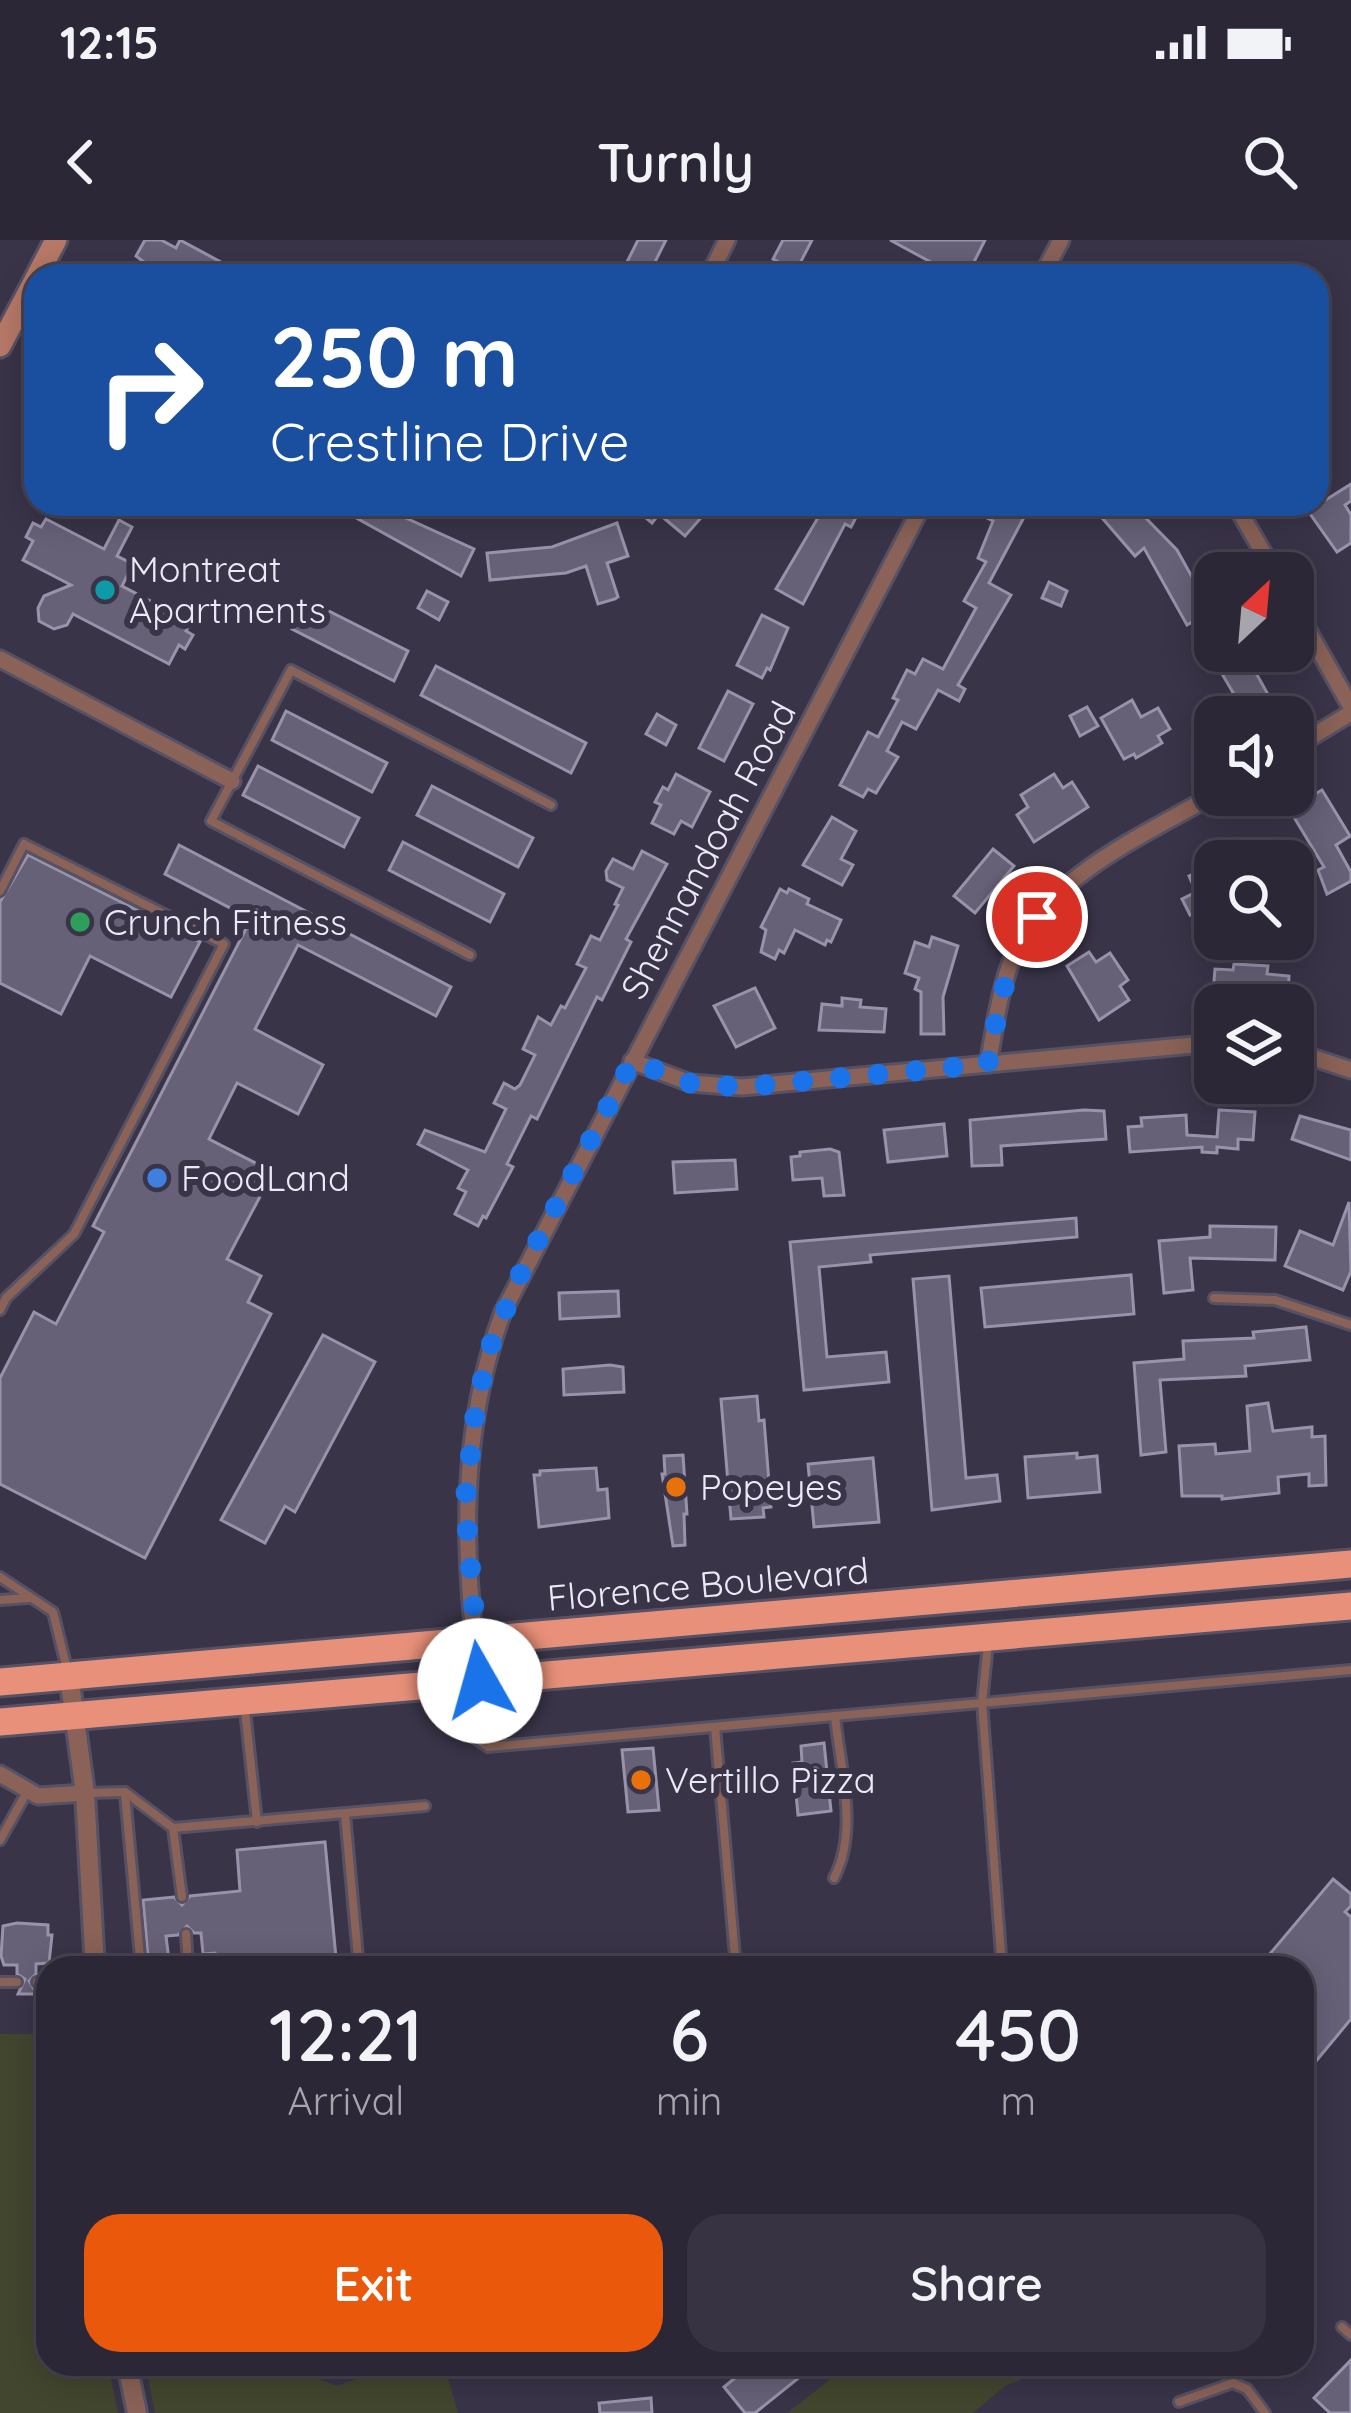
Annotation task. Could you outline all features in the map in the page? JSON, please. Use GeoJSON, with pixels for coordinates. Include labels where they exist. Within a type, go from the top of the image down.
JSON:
{"type":"FeatureCollection","features":[{"type":"Feature","properties":{"kind":"highway","name":"Florence Boulevard"},"geometry":{"type":"LineString","coordinates":[[0,1682],[1351,1564]]}},
{"type":"Feature","properties":{"kind":"highway"},"geometry":{"type":"LineString","coordinates":[[0,1722],[1351,1606]]}},
{"type":"Feature","properties":{"kind":"main road"},"geometry":{"type":"LineString","coordinates":[[0,346],[24,306]]}},
{"type":"Feature","properties":{"kind":"street","name":"Shennandoah Road"},"geometry":{"type":"LineString","coordinates":[[480,1681],[465,1502],[488,1352],[521,1273],[917,516]]}},
{"type":"Feature","properties":{"kind":"street"},"geometry":{"type":"LineString","coordinates":[[1242,516],[1264,552]]}},
{"type":"Feature","properties":{"kind":"street"},"geometry":{"type":"LineString","coordinates":[[1314,642],[1351,710],[1314,734]]}},
{"type":"Feature","properties":{"kind":"street"},"geometry":{"type":"LineString","coordinates":[[0,659],[232,781]]}},
{"type":"Feature","properties":{"kind":"street"},"geometry":{"type":"LineString","coordinates":[[988,1064],[1006,977],[1024,934],[1037,917],[1083,873],[1194,807]]}},
{"type":"Feature","properties":{"kind":"street"},"geometry":{"type":"LineString","coordinates":[[632,1061],[690,1083],[742,1087],[1194,1044]]}},
{"type":"Feature","properties":{"kind":"street"},"geometry":{"type":"LineString","coordinates":[[1314,1058],[1351,1070]]}},
{"type":"Feature","properties":{"kind":"street"},"geometry":{"type":"LineString","coordinates":[[69,1676],[86,1793],[94,1956]]}},
{"type":"Feature","properties":{"kind":"street"},"geometry":{"type":"LineString","coordinates":[[0,1774],[38,1796],[86,1793]]}},
{"type":"Feature","properties":{"kind":"street"},"geometry":{"type":"LineString","coordinates":[[129,2376],[137,2413]]}},
{"type":"Feature","properties":{"kind":"lane"},"geometry":{"type":"LineString","coordinates":[[470,956],[211,821],[291,670],[551,805]]}},
{"type":"Feature","properties":{"kind":"lane"},"geometry":{"type":"LineString","coordinates":[[0,891],[24,844],[224,944],[74,1234],[6,1298],[0,1310]]}},
{"type":"Feature","properties":{"kind":"lane"},"geometry":{"type":"LineString","coordinates":[[1214,1298],[1276,1300],[1351,1325]]}},
{"type":"Feature","properties":{"kind":"lane"},"geometry":{"type":"LineString","coordinates":[[0,1577],[53,1612],[69,1676]]}},
{"type":"Feature","properties":{"kind":"lane"},"geometry":{"type":"LineString","coordinates":[[984,1595],[988,1640],[982,1702],[1001,1956]]}},
{"type":"Feature","properties":{"kind":"lane"},"geometry":{"type":"LineString","coordinates":[[0,1600],[30,1598]]}},
{"type":"Feature","properties":{"kind":"lane"},"geometry":{"type":"LineString","coordinates":[[488,1747],[502,1732],[500,1704],[480,1681],[466,1706],[467,1733],[488,1747],[1351,1670]]}},
{"type":"Feature","properties":{"kind":"lane"},"geometry":{"type":"LineString","coordinates":[[244,1701],[257,1822]]}},
{"type":"Feature","properties":{"kind":"lane"},"geometry":{"type":"LineString","coordinates":[[834,1878],[844,1858],[847,1833],[835,1715]]}},
{"type":"Feature","properties":{"kind":"lane"},"geometry":{"type":"LineString","coordinates":[[715,1726],[735,1956]]}},
{"type":"Feature","properties":{"kind":"lane"},"geometry":{"type":"LineString","coordinates":[[0,1840],[28,1790]]}},
{"type":"Feature","properties":{"kind":"lane"},"geometry":{"type":"LineString","coordinates":[[86,1793],[125,1792],[173,1828],[425,1807]]}},
{"type":"Feature","properties":{"kind":"lane"},"geometry":{"type":"LineString","coordinates":[[125,1792],[140,1956]]}},
{"type":"Feature","properties":{"kind":"lane"},"geometry":{"type":"LineString","coordinates":[[345,1814],[358,1956]]}},
{"type":"Feature","properties":{"kind":"lane"},"geometry":{"type":"LineString","coordinates":[[173,1828],[182,1897]]}},
{"type":"Feature","properties":{"kind":"lane"},"geometry":{"type":"LineString","coordinates":[[185,1934],[187,1956]]}},
{"type":"Feature","properties":{"kind":"lane"},"geometry":{"type":"LineString","coordinates":[[0,1982],[17,1982]]}},
{"type":"Feature","properties":{"kind":"lane"},"geometry":{"type":"LineString","coordinates":[[1342,2326],[1351,2335]]}},
{"type":"Feature","properties":{"kind":"lane"},"geometry":{"type":"LineString","coordinates":[[1179,2402],[1233,2383],[1246,2389],[1264,2413]]}},
{"type":"Feature","properties":{"kind":"green space"},"geometry":{"type":"Polygon","coordinates":[[[0,2034],[36,2034],[36,2376],[110,2376],[118,2413],[0,2413],[0,2034]]]}},
{"type":"Feature","properties":{"kind":"green space"},"geometry":{"type":"Polygon","coordinates":[[[147,2376],[312,2376],[337,2386],[365,2376],[447,2376],[458,2413],[155,2413],[147,2376]]]}},
{"type":"Feature","properties":{"kind":"green space"},"geometry":{"type":"Polygon","coordinates":[[[835,2376],[1030,2376],[1005,2386],[973,2413],[787,2413],[835,2376]]]}},
{"type":"Feature","properties":{"kind":"building"},"geometry":{"type":"Polygon","coordinates":[[[145,240],[161,240],[176,248],[180,240],[225,264],[146,264],[136,256],[145,240]]]}},
{"type":"Feature","properties":{"kind":"building"},"geometry":{"type":"Polygon","coordinates":[[[638,240],[666,240],[654,264],[626,264],[638,240]]]}},
{"type":"Feature","properties":{"kind":"building"},"geometry":{"type":"Polygon","coordinates":[[[783,240],[812,240],[800,264],[773,259],[783,240]]]}},
{"type":"Feature","properties":{"kind":"building"},"geometry":{"type":"Polygon","coordinates":[[[890,240],[985,240],[973,264],[934,264],[890,240]]]}},
{"type":"Feature","properties":{"kind":"building"},"geometry":{"type":"Polygon","coordinates":[[[1351,484],[1351,501],[1345,505],[1351,515],[1351,543],[1337,552],[1312,516],[1329,516],[1329,498],[1351,484]]]}},
{"type":"Feature","properties":{"kind":"building"},"geometry":{"type":"Polygon","coordinates":[[[353,516],[407,516],[474,549],[461,576],[353,516]]]}},
{"type":"Feature","properties":{"kind":"building"},"geometry":{"type":"Polygon","coordinates":[[[661,516],[697,516],[700,519],[685,536],[661,516]]]}},
{"type":"Feature","properties":{"kind":"building"},"geometry":{"type":"Polygon","coordinates":[[[819,516],[857,516],[851,527],[845,524],[803,604],[776,589],[819,516]]]}},
{"type":"Feature","properties":{"kind":"building"},"geometry":{"type":"Polygon","coordinates":[[[983,516],[1025,516],[989,583],[1011,595],[958,685],[965,689],[959,701],[938,690],[916,729],[902,722],[887,751],[898,757],[876,793],[868,789],[863,797],[840,785],[868,732],[878,737],[898,700],[893,698],[907,670],[915,674],[923,659],[943,669],[976,608],[964,601],[986,562],[978,558],[993,521],[983,516]]]}},
{"type":"Feature","properties":{"kind":"building"},"geometry":{"type":"Polygon","coordinates":[[[1100,516],[1144,516],[1177,550],[1194,581],[1194,621],[1187,625],[1144,548],[1135,556],[1100,516]]]}},
{"type":"Feature","properties":{"kind":"building","name":"Montreat Apartments"},"geometry":{"type":"Polygon","coordinates":[[[46,519],[104,549],[119,520],[132,527],[117,556],[133,564],[122,586],[191,622],[186,631],[193,635],[185,649],[179,645],[169,664],[73,614],[67,625],[54,629],[39,621],[44,596],[71,585],[23,560],[33,541],[26,537],[33,523],[41,527],[46,519]]]}},
{"type":"Feature","properties":{"kind":"building"},"geometry":{"type":"Polygon","coordinates":[[[617,523],[628,556],[607,563],[615,599],[598,604],[586,566],[566,573],[490,580],[487,553],[552,547],[617,523]]]}},
{"type":"Feature","properties":{"kind":"building"},"geometry":{"type":"Polygon","coordinates":[[[1049,582],[1067,591],[1061,606],[1042,598],[1049,582]]]}},
{"type":"Feature","properties":{"kind":"building"},"geometry":{"type":"Polygon","coordinates":[[[427,591],[448,602],[439,620],[418,608],[427,591]]]}},
{"type":"Feature","properties":{"kind":"building"},"geometry":{"type":"Polygon","coordinates":[[[307,600],[408,651],[394,681],[292,629],[307,600]]]}},
{"type":"Feature","properties":{"kind":"building"},"geometry":{"type":"Polygon","coordinates":[[[762,615],[788,628],[762,678],[737,665],[762,615]]]}},
{"type":"Feature","properties":{"kind":"building"},"geometry":{"type":"Polygon","coordinates":[[[436,666],[586,743],[571,773],[421,695],[436,666]]]}},
{"type":"Feature","properties":{"kind":"building"},"geometry":{"type":"Polygon","coordinates":[[[1221,672],[1258,672],[1269,696],[1235,696],[1221,672]]]}},
{"type":"Feature","properties":{"kind":"building"},"geometry":{"type":"Polygon","coordinates":[[[728,691],[753,704],[724,761],[699,748],[728,691]]]}},
{"type":"Feature","properties":{"kind":"building"},"geometry":{"type":"Polygon","coordinates":[[[1132,700],[1141,717],[1158,708],[1170,729],[1158,736],[1162,743],[1136,758],[1134,754],[1124,759],[1101,718],[1132,700]]]}},
{"type":"Feature","properties":{"kind":"building"},"geometry":{"type":"Polygon","coordinates":[[[1087,707],[1098,726],[1080,736],[1070,716],[1087,707]]]}},
{"type":"Feature","properties":{"kind":"building"},"geometry":{"type":"Polygon","coordinates":[[[286,711],[387,763],[372,792],[272,740],[286,711]]]}},
{"type":"Feature","properties":{"kind":"building"},"geometry":{"type":"Polygon","coordinates":[[[657,714],[676,725],[666,745],[646,734],[657,714]]]}},
{"type":"Feature","properties":{"kind":"building"},"geometry":{"type":"Polygon","coordinates":[[[258,766],[359,818],[344,847],[243,795],[258,766]]]}},
{"type":"Feature","properties":{"kind":"building"},"geometry":{"type":"Polygon","coordinates":[[[676,774],[710,792],[692,827],[681,821],[674,834],[652,823],[661,805],[655,802],[676,774]]]}},
{"type":"Feature","properties":{"kind":"building"},"geometry":{"type":"Polygon","coordinates":[[[1054,774],[1063,788],[1072,782],[1088,807],[1034,842],[1017,815],[1028,807],[1021,795],[1054,774]]]}},
{"type":"Feature","properties":{"kind":"building"},"geometry":{"type":"Polygon","coordinates":[[[432,786],[533,838],[518,867],[417,815],[432,786]]]}},
{"type":"Feature","properties":{"kind":"building"},"geometry":{"type":"Polygon","coordinates":[[[1322,790],[1350,836],[1336,845],[1351,881],[1327,894],[1314,840],[1308,840],[1293,816],[1314,816],[1314,795],[1322,790]]]}},
{"type":"Feature","properties":{"kind":"building"},"geometry":{"type":"Polygon","coordinates":[[[832,817],[856,831],[841,859],[853,865],[842,885],[803,865],[832,817]]]}},
{"type":"Feature","properties":{"kind":"building"},"geometry":{"type":"Polygon","coordinates":[[[403,842],[504,894],[490,922],[389,870],[403,842]]]}},
{"type":"Feature","properties":{"kind":"building"},"geometry":{"type":"Polygon","coordinates":[[[179,845],[451,987],[436,1016],[298,945],[255,1029],[323,1065],[298,1114],[237,1083],[209,1139],[273,1172],[227,1259],[261,1276],[248,1302],[271,1314],[145,1558],[0,1484],[0,1378],[34,1312],[56,1324],[104,1232],[93,1226],[251,919],[165,874],[179,845]]]}},
{"type":"Feature","properties":{"kind":"building"},"geometry":{"type":"Polygon","coordinates":[[[993,849],[1014,866],[975,913],[954,896],[993,849]]]}},
{"type":"Feature","properties":{"kind":"building"},"geometry":{"type":"Polygon","coordinates":[[[642,851],[667,864],[626,939],[631,942],[602,1000],[597,997],[537,1119],[531,1116],[507,1164],[513,1167],[478,1226],[455,1214],[466,1192],[458,1188],[468,1170],[418,1144],[425,1130],[485,1152],[506,1109],[494,1103],[504,1083],[515,1089],[520,1085],[535,1055],[523,1049],[538,1017],[551,1025],[561,1006],[565,1008],[586,968],[577,964],[591,936],[600,940],[618,905],[623,888],[607,880],[606,871],[613,859],[633,869],[642,851]]]}},
{"type":"Feature","properties":{"kind":"building","name":"Crunch Fitness"},"geometry":{"type":"Polygon","coordinates":[[[28,855],[200,942],[171,997],[90,956],[61,1014],[0,983],[0,902],[28,855]]]}},
{"type":"Feature","properties":{"kind":"building"},"geometry":{"type":"Polygon","coordinates":[[[780,889],[809,899],[807,904],[841,920],[831,942],[825,945],[795,930],[784,953],[779,950],[775,959],[761,952],[766,930],[761,927],[780,889]]]}},
{"type":"Feature","properties":{"kind":"building"},"geometry":{"type":"Polygon","coordinates":[[[1194,893],[1194,913],[1190,915],[1182,899],[1194,893]]]}},
{"type":"Feature","properties":{"kind":"building"},"geometry":{"type":"Polygon","coordinates":[[[932,937],[958,946],[943,997],[944,1034],[921,1034],[921,992],[915,989],[919,978],[905,973],[915,942],[929,947],[932,937]]]}},
{"type":"Feature","properties":{"kind":"building"},"geometry":{"type":"Polygon","coordinates":[[[1089,952],[1096,962],[1110,953],[1128,980],[1120,986],[1129,1000],[1099,1020],[1067,966],[1089,952]]]}},
{"type":"Feature","properties":{"kind":"building"},"geometry":{"type":"Polygon","coordinates":[[[1234,964],[1268,966],[1267,974],[1289,976],[1289,984],[1214,984],[1215,969],[1233,970],[1234,964]]]}},
{"type":"Feature","properties":{"kind":"building"},"geometry":{"type":"Polygon","coordinates":[[[755,988],[775,1028],[736,1047],[714,1006],[755,988]]]}},
{"type":"Feature","properties":{"kind":"building"},"geometry":{"type":"Polygon","coordinates":[[[842,998],[861,1000],[860,1007],[886,1009],[884,1032],[819,1030],[822,1004],[842,1006],[842,998]]]}},
{"type":"Feature","properties":{"kind":"building"},"geometry":{"type":"Polygon","coordinates":[[[1219,1110],[1255,1112],[1253,1140],[1238,1139],[1238,1149],[1217,1147],[1217,1153],[1202,1152],[1202,1147],[1130,1152],[1128,1127],[1142,1126],[1141,1118],[1186,1115],[1187,1135],[1217,1137],[1219,1110]]]}},
{"type":"Feature","properties":{"kind":"building"},"geometry":{"type":"Polygon","coordinates":[[[1104,1111],[1106,1139],[1001,1146],[1002,1165],[972,1166],[970,1120],[1104,1111]]]}},
{"type":"Feature","properties":{"kind":"building"},"geometry":{"type":"Polygon","coordinates":[[[1300,1116],[1351,1130],[1351,1160],[1292,1139],[1300,1116]]]}},
{"type":"Feature","properties":{"kind":"building"},"geometry":{"type":"Polygon","coordinates":[[[944,1124],[947,1156],[888,1162],[884,1130],[944,1124]]]}},
{"type":"Feature","properties":{"kind":"building"},"geometry":{"type":"Polygon","coordinates":[[[830,1149],[839,1152],[844,1195],[824,1196],[822,1178],[793,1180],[791,1157],[830,1149]]]}},
{"type":"Feature","properties":{"kind":"building"},"geometry":{"type":"Polygon","coordinates":[[[735,1160],[737,1189],[675,1193],[673,1162],[735,1160]]]}},
{"type":"Feature","properties":{"kind":"building"},"geometry":{"type":"Polygon","coordinates":[[[1349,1202],[1351,1271],[1343,1290],[1285,1266],[1300,1231],[1333,1245],[1349,1202]]]}},
{"type":"Feature","properties":{"kind":"building"},"geometry":{"type":"Polygon","coordinates":[[[1076,1218],[1077,1237],[870,1255],[871,1262],[819,1267],[827,1357],[886,1352],[889,1382],[804,1390],[790,1242],[1076,1218]]]}},
{"type":"Feature","properties":{"kind":"building"},"geometry":{"type":"Polygon","coordinates":[[[1210,1226],[1276,1227],[1275,1260],[1190,1258],[1193,1290],[1164,1293],[1159,1241],[1210,1237],[1210,1226]]]}},
{"type":"Feature","properties":{"kind":"building"},"geometry":{"type":"Polygon","coordinates":[[[1131,1275],[1134,1314],[985,1327],[981,1288],[1131,1275]]]}},
{"type":"Feature","properties":{"kind":"building"},"geometry":{"type":"Polygon","coordinates":[[[949,1276],[966,1478],[997,1475],[1000,1501],[932,1510],[913,1279],[949,1276]]]}},
{"type":"Feature","properties":{"kind":"building"},"geometry":{"type":"Polygon","coordinates":[[[618,1291],[619,1316],[560,1319],[559,1293],[618,1291]]]}},
{"type":"Feature","properties":{"kind":"building"},"geometry":{"type":"Polygon","coordinates":[[[1306,1327],[1310,1360],[1245,1366],[1246,1376],[1160,1380],[1166,1452],[1141,1455],[1134,1363],[1184,1359],[1183,1341],[1254,1338],[1253,1332],[1306,1327]]]}},
{"type":"Feature","properties":{"kind":"building"},"geometry":{"type":"Polygon","coordinates":[[[323,1335],[375,1362],[295,1512],[285,1506],[265,1543],[221,1520],[323,1335]]]}},
{"type":"Feature","properties":{"kind":"building"},"geometry":{"type":"Polygon","coordinates":[[[623,1367],[624,1392],[564,1395],[563,1369],[623,1367]]]}},
{"type":"Feature","properties":{"kind":"building"},"geometry":{"type":"Polygon","coordinates":[[[757,1396],[759,1421],[764,1420],[771,1507],[763,1508],[764,1517],[731,1519],[721,1399],[757,1396]]]}},
{"type":"Feature","properties":{"kind":"building"},"geometry":{"type":"Polygon","coordinates":[[[1268,1403],[1273,1431],[1312,1427],[1312,1437],[1325,1436],[1326,1485],[1309,1486],[1309,1474],[1278,1477],[1279,1493],[1222,1499],[1182,1496],[1179,1446],[1215,1444],[1216,1454],[1250,1451],[1247,1406],[1268,1403]]]}},
{"type":"Feature","properties":{"kind":"building"},"geometry":{"type":"Polygon","coordinates":[[[1077,1453],[1077,1458],[1097,1456],[1100,1492],[1028,1498],[1025,1457],[1077,1453]]]}},
{"type":"Feature","properties":{"kind":"building","name":"Popeyes"},"geometry":{"type":"Polygon","coordinates":[[[683,1455],[685,1545],[673,1546],[662,1474],[664,1456],[683,1455]]]}},
{"type":"Feature","properties":{"kind":"building"},"geometry":{"type":"Polygon","coordinates":[[[873,1458],[879,1522],[814,1527],[808,1464],[873,1458]]]}},
{"type":"Feature","properties":{"kind":"building"},"geometry":{"type":"Polygon","coordinates":[[[596,1468],[598,1490],[607,1489],[609,1518],[539,1527],[534,1475],[596,1468]]]}},
{"type":"Feature","properties":{"kind":"building"},"geometry":{"type":"Polygon","coordinates":[[[824,1743],[831,1811],[798,1815],[793,1763],[802,1762],[801,1746],[824,1743]]]}},
{"type":"Feature","properties":{"kind":"building","name":"Vertillo Pizza"},"geometry":{"type":"Polygon","coordinates":[[[653,1748],[659,1810],[628,1812],[622,1750],[653,1748]]]}},
{"type":"Feature","properties":{"kind":"building"},"geometry":{"type":"Polygon","coordinates":[[[325,1842],[336,1956],[203,1954],[201,1933],[187,1926],[178,1935],[166,1936],[168,1956],[148,1956],[143,1900],[174,1897],[182,1905],[190,1896],[240,1891],[237,1850],[325,1842]]]}},
{"type":"Feature","properties":{"kind":"building"},"geometry":{"type":"Polygon","coordinates":[[[1333,1879],[1351,1894],[1351,1906],[1345,1912],[1351,1917],[1351,2019],[1314,2064],[1314,1956],[1268,1956],[1333,1879]]]}},
{"type":"Feature","properties":{"kind":"building"},"geometry":{"type":"Polygon","coordinates":[[[48,1925],[50,1956],[36,1956],[36,1974],[29,1981],[36,1994],[18,1994],[25,1979],[17,1974],[17,1965],[4,1965],[3,1926],[48,1925]]]}},
{"type":"Feature","properties":{"kind":"building"},"geometry":{"type":"Polygon","coordinates":[[[1351,2360],[1351,2413],[1330,2413],[1314,2398],[1351,2360]]]}},
{"type":"Feature","properties":{"kind":"building"},"geometry":{"type":"Polygon","coordinates":[[[737,2376],[801,2376],[755,2413],[745,2413],[724,2387],[737,2376]]]}},
{"type":"Feature","properties":{"kind":"building"},"geometry":{"type":"Polygon","coordinates":[[[651,2398],[652,2413],[600,2413],[599,2403],[651,2398]]]}},
{"type":"Feature","properties":{"kind":"place","name":"Montreat Apartments"},"geometry":{"type":"Point","coordinates":[105,590]}},
{"type":"Feature","properties":{"kind":"place","name":"Crunch Fitness"},"geometry":{"type":"Point","coordinates":[80,922]}},
{"type":"Feature","properties":{"kind":"place","name":"FoodLand"},"geometry":{"type":"Point","coordinates":[157,1178]}},
{"type":"Feature","properties":{"kind":"place","name":"Popeyes"},"geometry":{"type":"Point","coordinates":[676,1487]}},
{"type":"Feature","properties":{"kind":"place","name":"Vertillo Pizza"},"geometry":{"type":"Point","coordinates":[641,1780]}},
{"type":"Feature","properties":{"kind":"route"},"geometry":{"type":"LineString","coordinates":[[480,1681],[465,1502],[488,1352],[521,1273],[632,1061],[690,1083],[742,1087],[988,1064],[1006,977],[1024,934],[1037,917]]}}]}
